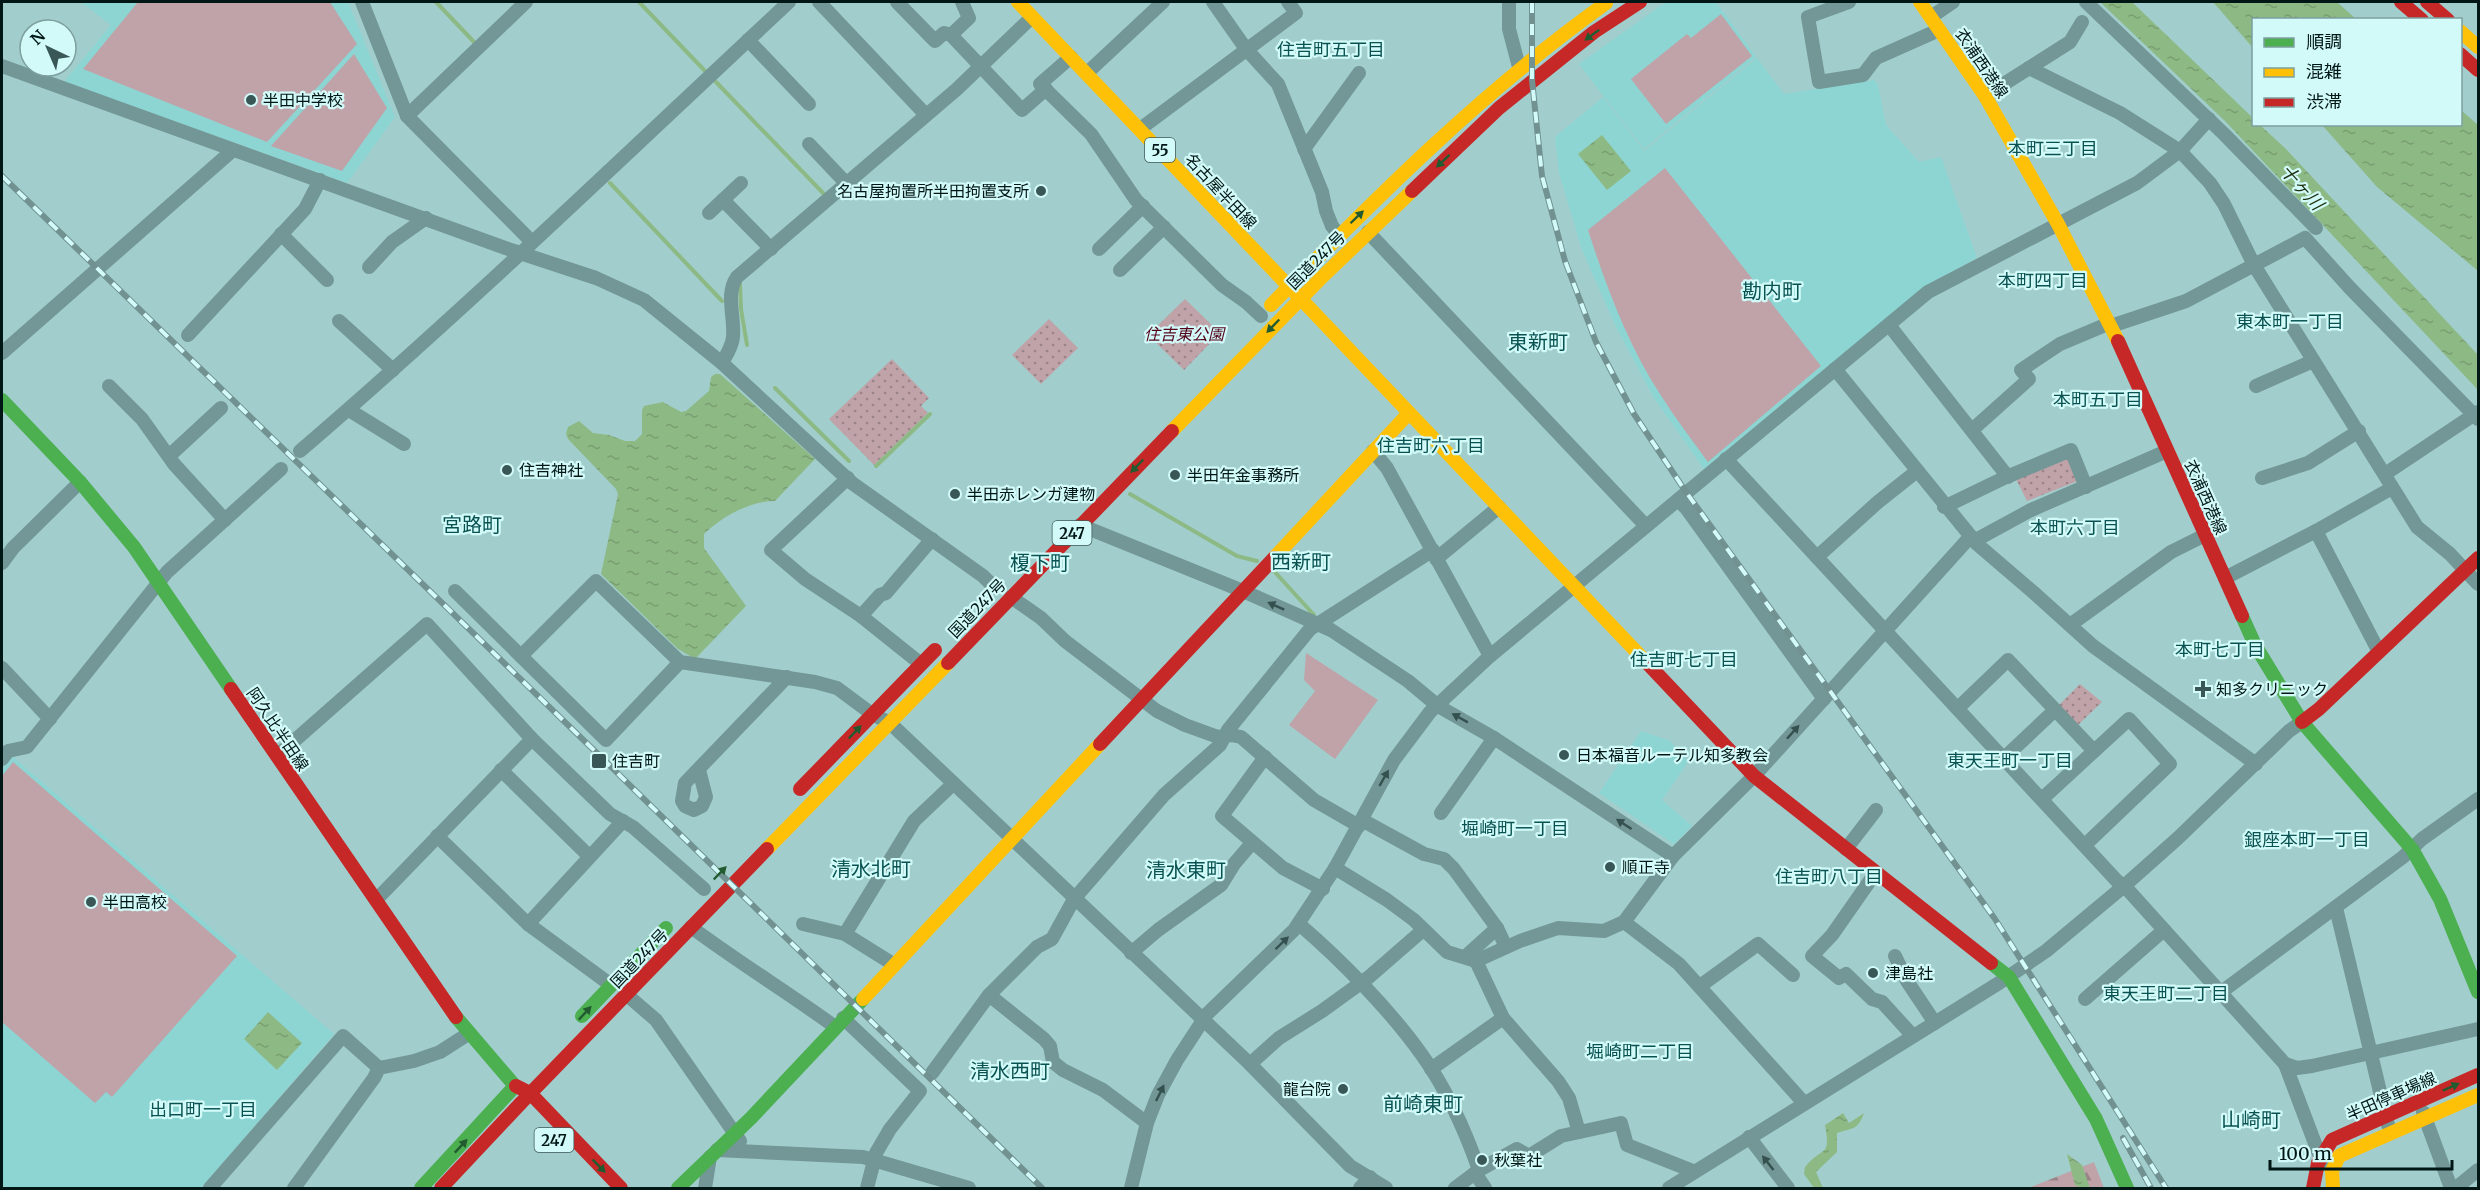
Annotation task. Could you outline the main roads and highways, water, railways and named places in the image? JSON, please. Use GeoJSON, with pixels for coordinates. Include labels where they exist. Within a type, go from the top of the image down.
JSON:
{"type":"FeatureCollection","features":[{"type":"Feature","properties":{"kind":"main road","name":"名古屋半田線"},"geometry":{"type":"LineString","coordinates":[[1018,2],[1754,776],[2009,977],[2096,1119],[2127,1188]]}},
{"type":"Feature","properties":{"kind":"main road","name":"国道247号"},"geometry":{"type":"LineString","coordinates":[[1257,320],[1339,235],[1519,67],[1609,2]]}},
{"type":"Feature","properties":{"kind":"main road","name":"国道247号"},"geometry":{"type":"LineString","coordinates":[[530,1094],[1080,525],[1368,232],[1532,80],[1594,32],[1640,2]]}},
{"type":"Feature","properties":{"kind":"main road","name":"衣浦西港線"},"geometry":{"type":"LineString","coordinates":[[1920,2],[1985,96],[2058,224],[2111,325],[2255,645],[2302,722],[2412,849],[2439,899],[2478,993]]}},
{"type":"Feature","properties":{"kind":"main road"},"geometry":{"type":"LineString","coordinates":[[2401,2],[2420,18]]}},
{"type":"Feature","properties":{"kind":"main road"},"geometry":{"type":"LineString","coordinates":[[2427,2],[2446,18]]}},
{"type":"Feature","properties":{"kind":"main road"},"geometry":{"type":"LineString","coordinates":[[2462,33],[2478,47]]}},
{"type":"Feature","properties":{"kind":"main road"},"geometry":{"type":"LineString","coordinates":[[2462,56],[2478,70]]}},
{"type":"Feature","properties":{"kind":"main road","name":"阿久比半田線"},"geometry":{"type":"LineString","coordinates":[[2,400],[80,482],[134,547],[468,1034],[519,1083]]}},
{"type":"Feature","properties":{"kind":"main road"},"geometry":{"type":"LineString","coordinates":[[678,1188],[734,1134],[1409,413]]}},
{"type":"Feature","properties":{"kind":"main road"},"geometry":{"type":"LineString","coordinates":[[2302,722],[2319,709],[2478,558]]}},
{"type":"Feature","properties":{"kind":"main road","name":"国道247号"},"geometry":{"type":"LineString","coordinates":[[792,798],[946,639]]}},
{"type":"Feature","properties":{"kind":"main road"},"geometry":{"type":"LineString","coordinates":[[700,893],[714,878]]}},
{"type":"Feature","properties":{"kind":"main road","name":"国道247号"},"geometry":{"type":"LineString","coordinates":[[574,1024],[673,921]]}},
{"type":"Feature","properties":{"kind":"main road","name":"半田停車場線"},"geometry":{"type":"LineString","coordinates":[[2313,1188],[2314,1173],[2320,1157],[2332,1140],[2478,1075]]}},
{"type":"Feature","properties":{"kind":"main road"},"geometry":{"type":"LineString","coordinates":[[441,1188],[520,1104],[519,1083]]}},
{"type":"Feature","properties":{"kind":"main road"},"geometry":{"type":"LineString","coordinates":[[421,1188],[519,1083]]}},
{"type":"Feature","properties":{"kind":"main road","name":"247"},"geometry":{"type":"LineString","coordinates":[[519,1083],[621,1188]]}},
{"type":"Feature","properties":{"kind":"main road","name":"247"},"geometry":{"type":"LineString","coordinates":[[530,1094],[520,1104],[532,1116]]}},
{"type":"Feature","properties":{"kind":"main road","name":"半田停車場線"},"geometry":{"type":"LineString","coordinates":[[2332,1185],[2332,1166],[2339,1156],[2478,1095]]}},
{"type":"Feature","properties":{"kind":"water","name":"十ヶ川"},"geometry":{"type":"Polygon","coordinates":[[[2100,2],[2132,2],[2252,117],[2252,126],[2261,126],[2285,148],[2478,355],[2478,390],[2226,122],[2100,2]]]}},
{"type":"Feature","properties":{"kind":"water"},"geometry":{"type":"Polygon","coordinates":[[[2213,2],[2337,2],[2355,18],[2252,18],[2252,47],[2213,2]]]}},
{"type":"Feature","properties":{"kind":"water"},"geometry":{"type":"Polygon","coordinates":[[[2462,111],[2478,125],[2478,271],[2377,187],[2323,126],[2462,126],[2462,111]]]}},
{"type":"Feature","properties":{"kind":"water"},"geometry":{"type":"Polygon","coordinates":[[[1602,135],[1631,171],[1607,190],[1578,154],[1602,135]]]}},
{"type":"Feature","properties":{"kind":"water"},"geometry":{"type":"Polygon","coordinates":[[[720,374],[815,459],[775,501],[755,504],[736,511],[704,534],[704,548],[746,606],[695,659],[678,649],[601,574],[618,494],[566,434],[568,427],[579,421],[593,433],[609,435],[625,441],[635,441],[642,434],[644,406],[663,402],[681,412],[686,411],[709,391],[711,377],[720,374]]]}},
{"type":"Feature","properties":{"kind":"water"},"geometry":{"type":"Polygon","coordinates":[[[268,1012],[302,1043],[277,1070],[244,1039],[268,1012]]]}},
{"type":"Feature","properties":{"kind":"water"},"geometry":{"type":"Polygon","coordinates":[[[1843,1113],[1849,1123],[1864,1113],[1857,1126],[1837,1133],[1837,1152],[1816,1172],[1823,1188],[1814,1188],[1804,1174],[1805,1167],[1826,1147],[1825,1125],[1843,1113]]]}},
{"type":"Feature","properties":{"kind":"water"},"geometry":{"type":"Polygon","coordinates":[[[2067,1154],[2082,1165],[2090,1188],[2080,1188],[2075,1185],[2067,1154]]]}},
{"type":"Feature","properties":{"kind":"waterway"},"geometry":{"type":"LineString","coordinates":[[436,2],[474,42]]}},
{"type":"Feature","properties":{"kind":"waterway"},"geometry":{"type":"LineString","coordinates":[[639,2],[706,72]]}},
{"type":"Feature","properties":{"kind":"waterway"},"geometry":{"type":"LineString","coordinates":[[716,82],[823,193]]}},
{"type":"Feature","properties":{"kind":"waterway"},"geometry":{"type":"LineString","coordinates":[[610,183],[722,301]]}},
{"type":"Feature","properties":{"kind":"waterway"},"geometry":{"type":"LineString","coordinates":[[740,284],[741,309],[747,345]]}},
{"type":"Feature","properties":{"kind":"waterway"},"geometry":{"type":"LineString","coordinates":[[775,388],[849,461]]}},
{"type":"Feature","properties":{"kind":"waterway"},"geometry":{"type":"LineString","coordinates":[[876,466],[930,414]]}},
{"type":"Feature","properties":{"kind":"waterway"},"geometry":{"type":"LineString","coordinates":[[1130,494],[1237,556],[1257,561]]}},
{"type":"Feature","properties":{"kind":"waterway"},"geometry":{"type":"LineString","coordinates":[[1273,570],[1314,615]]}},
{"type":"Feature","properties":{"kind":"railway"},"geometry":{"type":"LineString","coordinates":[[1532,2],[1532,80],[1542,176],[1565,261],[1596,342],[1634,414],[1686,492],[1995,919],[2166,1188]]}},
{"type":"Feature","properties":{"kind":"railway"},"geometry":{"type":"LineString","coordinates":[[2,176],[1042,1188]]}},
{"type":"Feature","properties":{"kind":"railway"},"geometry":{"type":"LineString","coordinates":[[2123,1138],[2151,1188]]}},
{"type":"Feature","properties":{"kind":"place","name":"半田中学校"},"geometry":{"type":"Point","coordinates":[251,100]}},
{"type":"Feature","properties":{"kind":"place","name":"名古屋拘置所半田拘置支所"},"geometry":{"type":"Point","coordinates":[1041,191]}},
{"type":"Feature","properties":{"kind":"place","name":"住吉神社"},"geometry":{"type":"Point","coordinates":[507,470]}},
{"type":"Feature","properties":{"kind":"place","name":"半田年金事務所"},"geometry":{"type":"Point","coordinates":[1175,475]}},
{"type":"Feature","properties":{"kind":"place","name":"半田赤レンガ建物"},"geometry":{"type":"Point","coordinates":[955,494]}},
{"type":"Feature","properties":{"kind":"place","name":"知多クリニック"},"geometry":{"type":"Point","coordinates":[2203,689]}},
{"type":"Feature","properties":{"kind":"place","name":"日本福音ルーテル知多教会"},"geometry":{"type":"Point","coordinates":[1564,755]}},
{"type":"Feature","properties":{"kind":"place","name":"住吉町"},"geometry":{"type":"Point","coordinates":[599,761]}},
{"type":"Feature","properties":{"kind":"place","name":"順正寺"},"geometry":{"type":"Point","coordinates":[1610,867]}},
{"type":"Feature","properties":{"kind":"place","name":"半田高校"},"geometry":{"type":"Point","coordinates":[91,902]}},
{"type":"Feature","properties":{"kind":"place","name":"津島社"},"geometry":{"type":"Point","coordinates":[1873,973]}},
{"type":"Feature","properties":{"kind":"place","name":"龍台院"},"geometry":{"type":"Point","coordinates":[1343,1089]}},
{"type":"Feature","properties":{"kind":"place","name":"秋葉社"},"geometry":{"type":"Point","coordinates":[1482,1160]}},
{"type":"Feature","properties":{"kind":"district","name":"住吉町五丁目"},"geometry":{"type":"Point","coordinates":[1331,49]}},
{"type":"Feature","properties":{"kind":"district","name":"本町三丁目"},"geometry":{"type":"Point","coordinates":[2053,148]}},
{"type":"Feature","properties":{"kind":"district","name":"本町四丁目"},"geometry":{"type":"Point","coordinates":[2043,280]}},
{"type":"Feature","properties":{"kind":"district","name":"勘内町"},"geometry":{"type":"Point","coordinates":[1772,290]}},
{"type":"Feature","properties":{"kind":"district","name":"東本町一丁目"},"geometry":{"type":"Point","coordinates":[2290,321]}},
{"type":"Feature","properties":{"kind":"district","name":"東新町"},"geometry":{"type":"Point","coordinates":[1538,341]}},
{"type":"Feature","properties":{"kind":"district","name":"本町五丁目"},"geometry":{"type":"Point","coordinates":[2098,399]}},
{"type":"Feature","properties":{"kind":"district","name":"住吉町六丁目"},"geometry":{"type":"Point","coordinates":[1431,445]}},
{"type":"Feature","properties":{"kind":"district","name":"宮路町"},"geometry":{"type":"Point","coordinates":[472,524]}},
{"type":"Feature","properties":{"kind":"district","name":"本町六丁目"},"geometry":{"type":"Point","coordinates":[2075,527]}},
{"type":"Feature","properties":{"kind":"district","name":"西新町"},"geometry":{"type":"Point","coordinates":[1301,561]}},
{"type":"Feature","properties":{"kind":"district","name":"榎下町"},"geometry":{"type":"Point","coordinates":[1040,562]}},
{"type":"Feature","properties":{"kind":"district","name":"本町七丁目"},"geometry":{"type":"Point","coordinates":[2220,649]}},
{"type":"Feature","properties":{"kind":"district","name":"住吉町七丁目"},"geometry":{"type":"Point","coordinates":[1684,659]}},
{"type":"Feature","properties":{"kind":"district","name":"東天王町一丁目"},"geometry":{"type":"Point","coordinates":[2010,760]}},
{"type":"Feature","properties":{"kind":"district","name":"堀崎町一丁目"},"geometry":{"type":"Point","coordinates":[1515,828]}},
{"type":"Feature","properties":{"kind":"district","name":"銀座本町一丁目"},"geometry":{"type":"Point","coordinates":[2307,839]}},
{"type":"Feature","properties":{"kind":"district","name":"清水北町"},"geometry":{"type":"Point","coordinates":[871,868]}},
{"type":"Feature","properties":{"kind":"district","name":"清水東町"},"geometry":{"type":"Point","coordinates":[1186,869]}},
{"type":"Feature","properties":{"kind":"district","name":"住吉町八丁目"},"geometry":{"type":"Point","coordinates":[1829,876]}},
{"type":"Feature","properties":{"kind":"district","name":"東天王町二丁目"},"geometry":{"type":"Point","coordinates":[2166,993]}},
{"type":"Feature","properties":{"kind":"district","name":"堀崎町二丁目"},"geometry":{"type":"Point","coordinates":[1640,1051]}},
{"type":"Feature","properties":{"kind":"district","name":"清水西町"},"geometry":{"type":"Point","coordinates":[1010,1070]}},
{"type":"Feature","properties":{"kind":"district","name":"前崎東町"},"geometry":{"type":"Point","coordinates":[1423,1103]}},
{"type":"Feature","properties":{"kind":"district","name":"出口町一丁目"},"geometry":{"type":"Point","coordinates":[203,1109]}},
{"type":"Feature","properties":{"kind":"district","name":"山崎町"},"geometry":{"type":"Point","coordinates":[2251,1119]}},
{"type":"Feature","properties":{"kind":"park label","name":"住吉東公園"},"geometry":{"type":"Point","coordinates":[1184,334]}}]}
